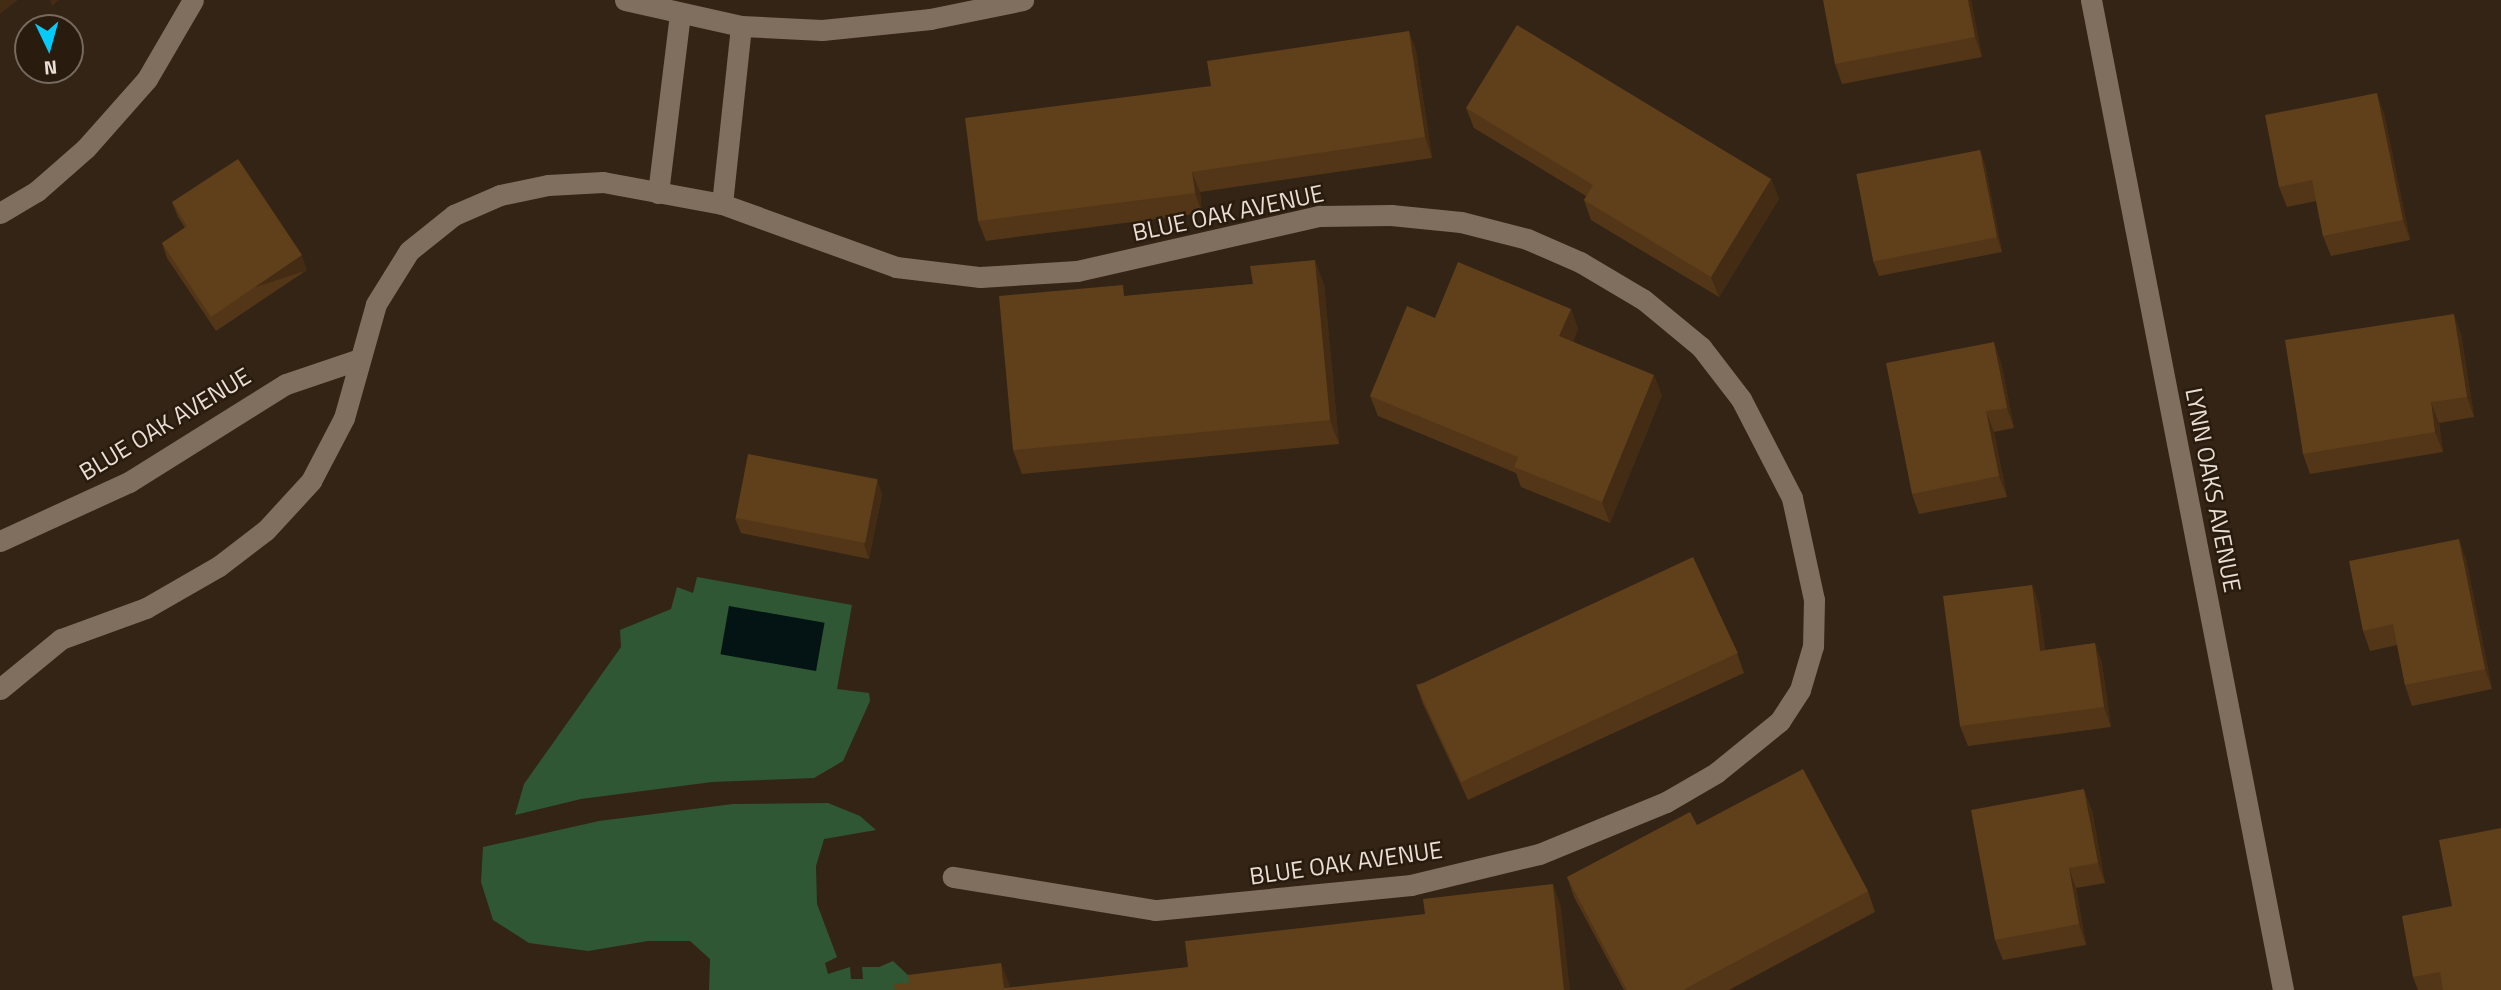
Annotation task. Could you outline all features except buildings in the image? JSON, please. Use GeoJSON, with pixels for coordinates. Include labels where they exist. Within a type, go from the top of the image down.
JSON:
{"type":"FeatureCollection","features":[{"type":"Feature","properties":{"kind":"street"},"geometry":{"type":"LineString","coordinates":[[0,214],[37,191],[86,148],[147,79],[193,0]]}},
{"type":"Feature","properties":{"kind":"street"},"geometry":{"type":"LineString","coordinates":[[625,0],[680,15],[741,26],[822,30],[930,19],[1023,0]]}},
{"type":"Feature","properties":{"kind":"street","name":"LYNN OAKS AVENUE"},"geometry":{"type":"LineString","coordinates":[[2091,0],[2283,990]]}},
{"type":"Feature","properties":{"kind":"street"},"geometry":{"type":"LineString","coordinates":[[658,193],[680,15]]}},
{"type":"Feature","properties":{"kind":"street"},"geometry":{"type":"LineString","coordinates":[[722,204],[741,26]]}},
{"type":"Feature","properties":{"kind":"street","name":"BLUE OAK AVENUE"},"geometry":{"type":"LineString","coordinates":[[0,689],[61,639],[146,608],[219,566],[266,530],[311,481],[344,418],[376,304],[409,251],[454,215],[500,195],[548,186],[603,183],[722,204],[896,267],[980,277],[1077,271],[1320,216],[1391,215],[1461,222],[1527,239],[1644,300],[1701,346],[1741,399],[1792,498],[1814,600],[1812,646],[1800,690],[1780,721],[1716,773],[1666,802],[1539,855],[1411,885],[1264,902],[1155,910],[953,877]]}},
{"type":"Feature","properties":{"kind":"street","name":"BLUE OAK AVENUE"},"geometry":{"type":"LineString","coordinates":[[0,541],[130,482],[286,384],[360,359]]}},
{"type":"Feature","properties":{"kind":"green space"},"geometry":{"type":"Polygon","coordinates":[[[697,577],[852,605],[837,689],[869,693],[870,701],[843,761],[814,778],[712,782],[581,799],[515,815],[524,784],[621,647],[620,630],[671,609],[677,587],[693,593],[697,577]]]}},
{"type":"Feature","properties":{"kind":"green space"},"geometry":{"type":"Polygon","coordinates":[[[828,803],[860,816],[876,830],[824,839],[816,866],[817,904],[837,957],[825,963],[828,974],[850,967],[851,979],[863,979],[862,967],[879,967],[893,961],[910,977],[912,990],[709,990],[710,959],[690,941],[648,941],[588,951],[529,943],[493,920],[481,882],[483,847],[599,821],[733,804],[828,803]]]}},
{"type":"Feature","properties":{"kind":"shaded area"},"geometry":{"type":"Polygon","coordinates":[[[729,606],[825,623],[816,671],[720,654],[729,606]]]}}]}
